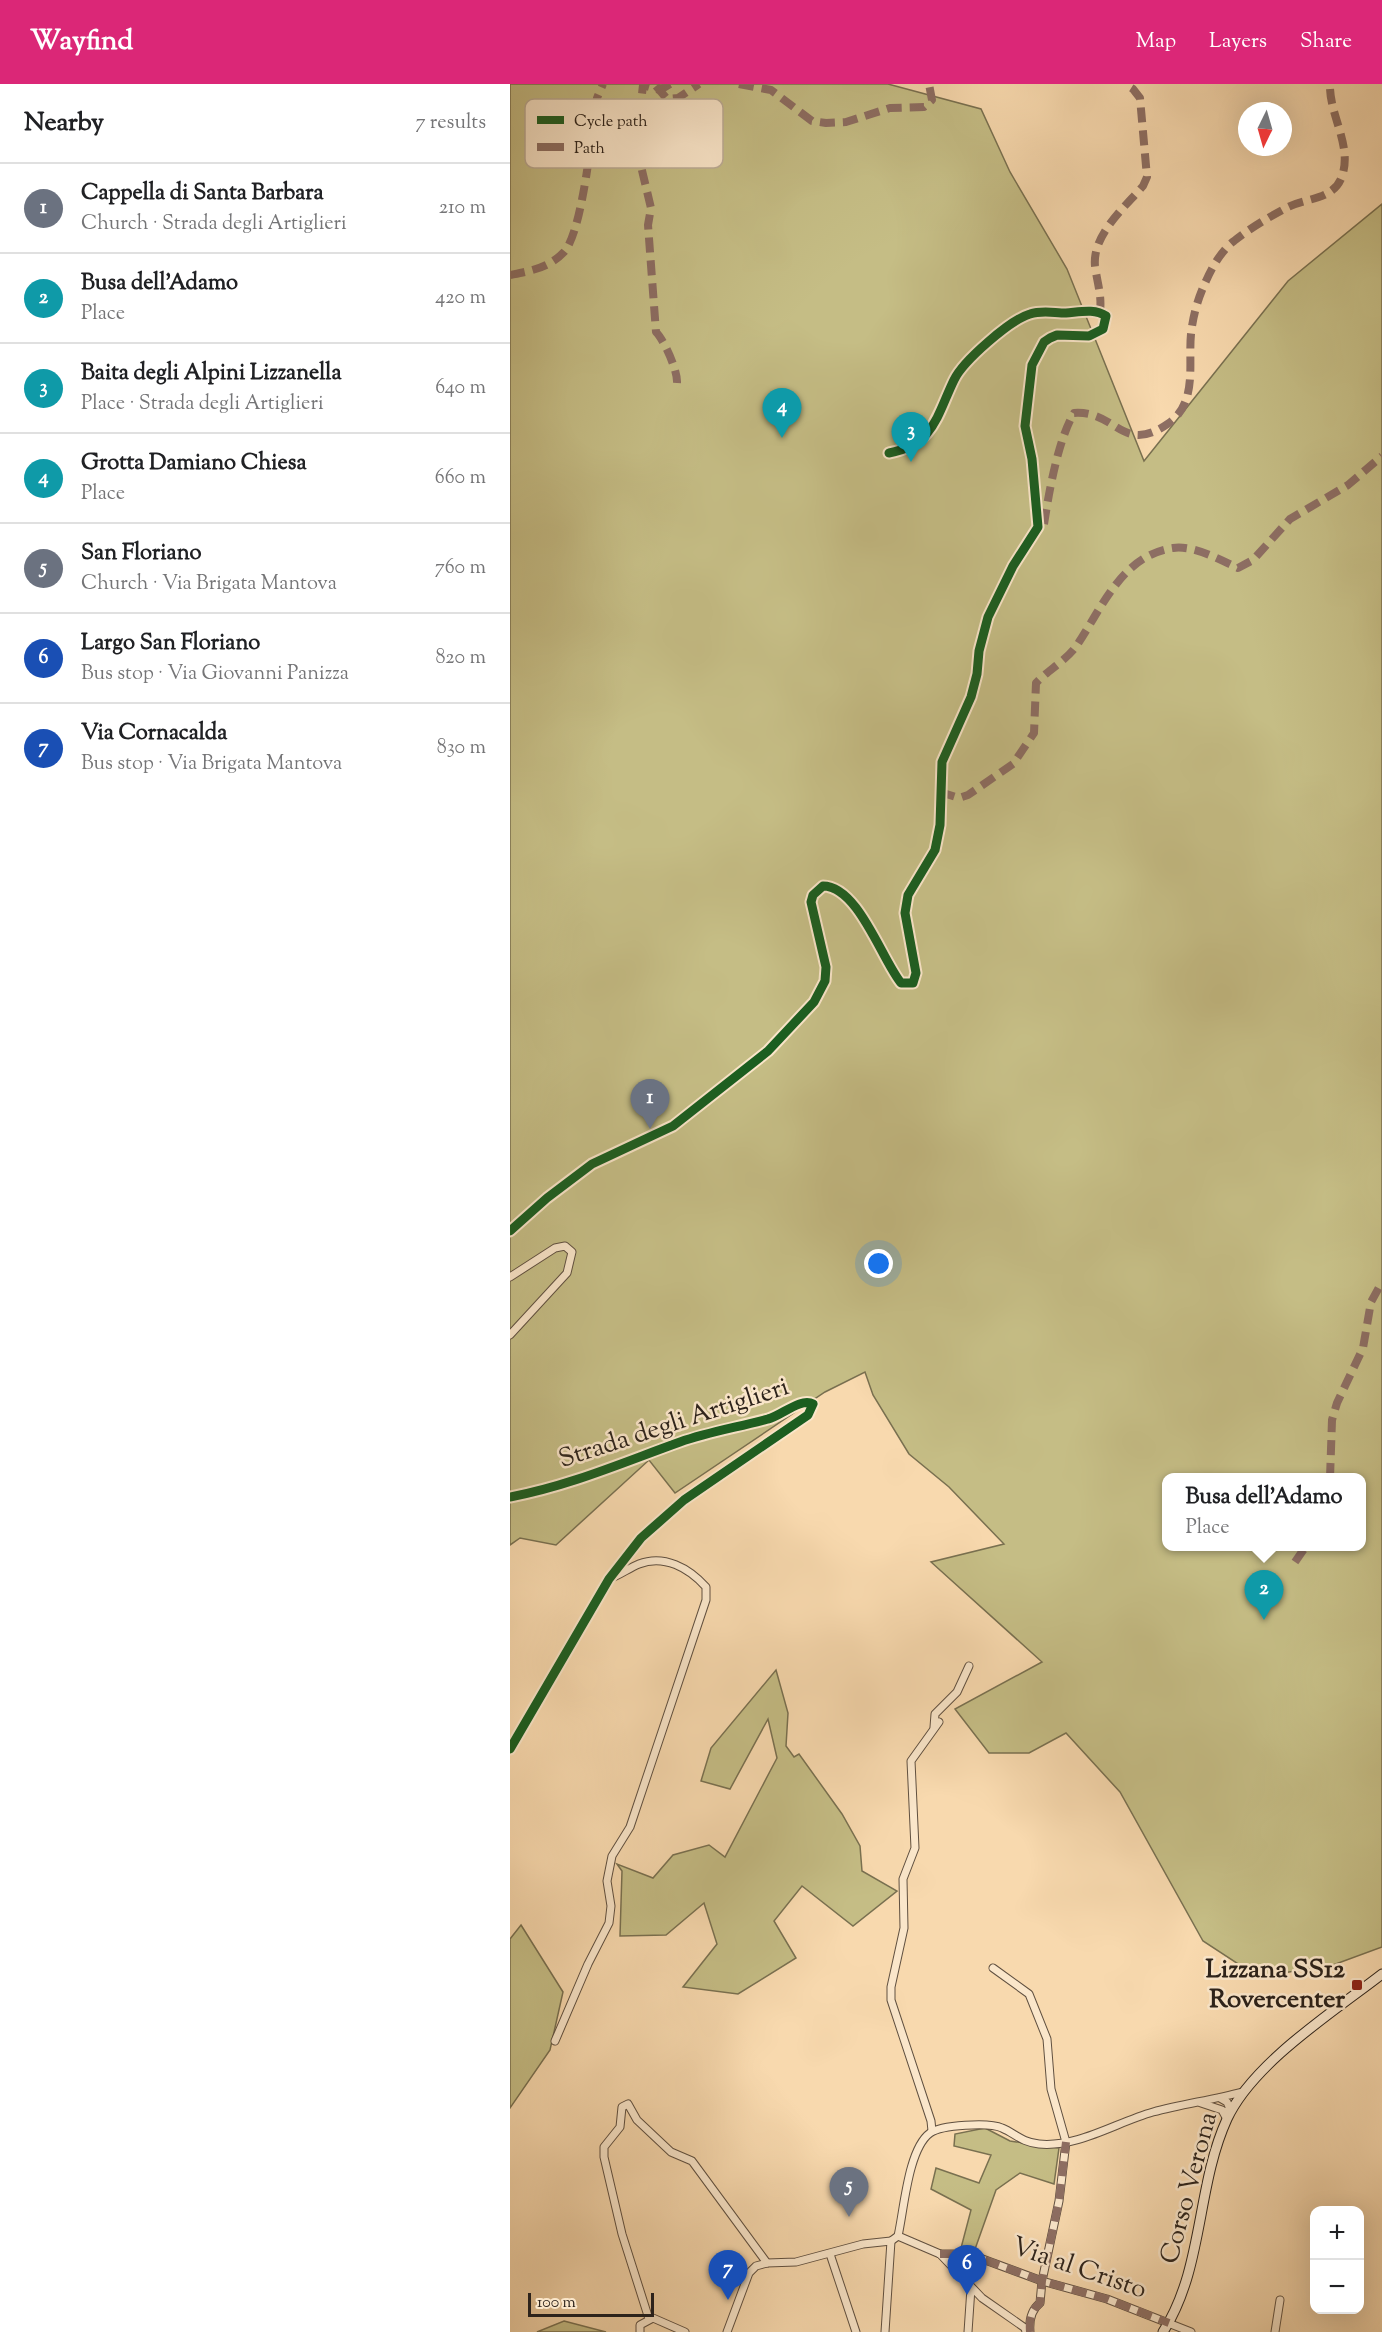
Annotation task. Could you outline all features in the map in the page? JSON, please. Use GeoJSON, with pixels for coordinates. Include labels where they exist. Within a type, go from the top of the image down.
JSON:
{"type":"FeatureCollection","features":[{"type":"Feature","properties":{"kind":"main road","name":"Corso Verona"},"geometry":{"type":"LineString","coordinates":[[1163,2332],[1184,2290],[1227,2114],[1242,2092],[1266,2066],[1382,1974]]}},
{"type":"Feature","properties":{"kind":"street"},"geometry":{"type":"LineString","coordinates":[[510,1231],[547,1198],[592,1164],[673,1126],[768,1051],[814,1002],[825,981],[826,967],[811,902],[820,888],[835,888],[849,902],[871,930],[901,983],[913,983],[916,973],[905,913],[908,895],[935,850],[940,825],[942,762],[971,696],[988,617],[1012,566],[1038,527],[1032,459],[1025,426],[1032,365],[1044,342],[1050,338],[1057,335],[1089,336],[1103,328],[1106,316],[1094,311],[1040,312],[1021,318],[991,340],[955,377],[934,423],[918,444],[889,453]]}},
{"type":"Feature","properties":{"kind":"street"},"geometry":{"type":"LineString","coordinates":[[510,1277],[555,1248],[565,1246],[572,1252],[567,1273],[510,1335]]}},
{"type":"Feature","properties":{"kind":"street","name":"Strada degli Artiglieri"},"geometry":{"type":"LineString","coordinates":[[510,1497],[604,1471],[682,1441],[772,1418],[804,1402],[812,1402],[814,1407],[808,1415],[664,1515],[641,1538],[609,1579],[510,1749]]}},
{"type":"Feature","properties":{"kind":"street"},"geometry":{"type":"LineString","coordinates":[[555,2040],[588,1964],[609,1923],[611,1906],[607,1881],[612,1856],[630,1827],[706,1600],[706,1587],[697,1576],[660,1560],[640,1564],[609,1579]]}},
{"type":"Feature","properties":{"kind":"street"},"geometry":{"type":"LineString","coordinates":[[932,2131],[932,2121],[891,2000],[891,1988],[904,1928],[903,1879],[915,1848],[911,1761],[936,1725],[935,1714],[953,1697],[961,1674],[969,1666]]}},
{"type":"Feature","properties":{"kind":"street"},"geometry":{"type":"LineString","coordinates":[[993,1968],[1029,1995],[1033,2003],[1047,2039],[1051,2089],[1066,2142],[1059,2201],[1042,2281],[1040,2303],[1034,2308],[1028,2332]]}},
{"type":"Feature","properties":{"kind":"street"},"geometry":{"type":"LineString","coordinates":[[727,2332],[749,2273],[756,2266],[767,2263],[796,2262],[863,2244],[891,2241],[898,2236],[914,2159],[923,2139],[932,2131],[984,2124],[1002,2128],[1018,2139],[1040,2144],[1066,2142],[1153,2112],[1242,2092]]}},
{"type":"Feature","properties":{"kind":"street"},"geometry":{"type":"LineString","coordinates":[[1201,2103],[1227,2114],[1227,2102],[1220,2098]]}},
{"type":"Feature","properties":{"kind":"street"},"geometry":{"type":"LineString","coordinates":[[649,2319],[622,2234],[604,2157],[604,2146],[620,2127],[622,2107],[628,2104],[637,2120],[671,2152],[692,2161],[767,2263]]}},
{"type":"Feature","properties":{"kind":"street"},"geometry":{"type":"LineString","coordinates":[[898,2236],[940,2254],[971,2288],[1028,2332]]}},
{"type":"Feature","properties":{"kind":"street"},"geometry":{"type":"LineString","coordinates":[[885,2332],[891,2241]]}},
{"type":"Feature","properties":{"kind":"street"},"geometry":{"type":"LineString","coordinates":[[830,2254],[856,2332]]}},
{"type":"Feature","properties":{"kind":"street","name":"Via al Cristo"},"geometry":{"type":"LineString","coordinates":[[940,2254],[969,2254],[1042,2281],[1107,2299],[1191,2332]]}},
{"type":"Feature","properties":{"kind":"street"},"geometry":{"type":"LineString","coordinates":[[968,2332],[971,2288]]}},
{"type":"Feature","properties":{"kind":"street"},"geometry":{"type":"LineString","coordinates":[[1275,2332],[1280,2300]]}},
{"type":"Feature","properties":{"kind":"street"},"geometry":{"type":"LineString","coordinates":[[640,2332],[640,2325],[649,2319]]}},
{"type":"Feature","properties":{"kind":"street"},"geometry":{"type":"LineString","coordinates":[[649,2319],[685,2332]]}},
{"type":"Feature","properties":{"kind":"shaded area"},"geometry":{"type":"Polygon","coordinates":[[[510,84],[888,84],[981,109],[1010,172],[1067,269],[1144,461],[1288,281],[1382,204],[1382,1947],[1333,1965],[1258,1977],[1203,1941],[1120,1792],[1066,1733],[1029,1753],[989,1753],[955,1709],[1042,1662],[931,1562],[1004,1544],[949,1487],[909,1454],[873,1395],[865,1372],[825,1392],[675,1493],[649,1460],[556,1545],[520,1538],[510,1545],[510,84]]]}},
{"type":"Feature","properties":{"kind":"shaded area"},"geometry":{"type":"Polygon","coordinates":[[[776,1670],[788,1713],[786,1746],[794,1757],[799,1754],[842,1814],[860,1846],[862,1871],[897,1891],[853,1926],[802,1886],[774,1921],[796,1958],[738,1994],[683,1987],[717,1944],[704,1903],[666,1935],[620,1936],[622,1871],[617,1864],[653,1878],[673,1855],[709,1845],[725,1857],[777,1758],[768,1719],[730,1789],[701,1781],[711,1748],[776,1670]]]}},
{"type":"Feature","properties":{"kind":"shaded area"},"geometry":{"type":"Polygon","coordinates":[[[521,1925],[563,1992],[550,2050],[510,2108],[510,1939],[521,1925]]]}},
{"type":"Feature","properties":{"kind":"shaded area"},"geometry":{"type":"Polygon","coordinates":[[[985,2128],[1010,2141],[1059,2148],[1054,2184],[1020,2173],[996,2190],[974,2252],[961,2248],[971,2210],[931,2189],[936,2168],[979,2183],[991,2155],[954,2146],[955,2134],[985,2128]]]}},
{"type":"Feature","properties":{"kind":"shaded area"},"geometry":{"type":"Polygon","coordinates":[[[564,2321],[606,2332],[537,2332],[564,2321]]]}},
{"type":"Feature","properties":{"kind":"marked path"},"geometry":{"type":"LineString","coordinates":[[597,99],[603,84]]}},
{"type":"Feature","properties":{"kind":"marked path"},"geometry":{"type":"LineString","coordinates":[[641,99],[643,85],[660,90],[670,84]]}},
{"type":"Feature","properties":{"kind":"marked path"},"geometry":{"type":"LineString","coordinates":[[656,86],[667,99],[678,98],[699,84]]}},
{"type":"Feature","properties":{"kind":"marked path"},"geometry":{"type":"LineString","coordinates":[[739,84],[771,90],[812,121],[826,123],[846,122],[890,108],[924,107],[932,100],[929,84]]}},
{"type":"Feature","properties":{"kind":"marked path"},"geometry":{"type":"LineString","coordinates":[[1100,312],[1100,294],[1095,266],[1095,255],[1099,243],[1111,222],[1143,186],[1147,177],[1140,98],[1133,89],[1125,84]]}},
{"type":"Feature","properties":{"kind":"marked path"},"geometry":{"type":"LineString","coordinates":[[1044,524],[1051,482],[1063,437],[1074,413],[1100,418],[1130,434],[1140,435],[1153,432],[1169,423],[1178,414],[1188,393],[1191,334],[1198,300],[1211,270],[1225,249],[1240,236],[1288,207],[1328,193],[1339,182],[1345,162],[1344,151],[1330,84]]}},
{"type":"Feature","properties":{"kind":"marked path"},"geometry":{"type":"LineString","coordinates":[[510,275],[539,268],[552,262],[564,252],[571,241],[576,223],[587,168]]}},
{"type":"Feature","properties":{"kind":"marked path"},"geometry":{"type":"LineString","coordinates":[[641,168],[651,208],[648,225],[656,332],[670,356],[677,383]]}},
{"type":"Feature","properties":{"kind":"marked path"},"geometry":{"type":"LineString","coordinates":[[940,792],[959,798],[968,795],[1013,764],[1034,733],[1036,683],[1075,648],[1116,584],[1140,561],[1156,553],[1181,548],[1207,554],[1238,568],[1253,560],[1290,519],[1348,485],[1382,456]]}},
{"type":"Feature","properties":{"kind":"marked path"},"geometry":{"type":"LineString","coordinates":[[1330,1473],[1332,1420],[1337,1403],[1363,1348],[1371,1302],[1382,1282]]}},
{"type":"Feature","properties":{"kind":"marked path"},"geometry":{"type":"LineString","coordinates":[[1295,1562],[1303,1551]]}},
{"type":"Feature","properties":{"kind":"marked path"},"geometry":{"type":"LineString","coordinates":[[1030,2332],[1031,2316],[1040,2303],[1042,2281],[1059,2201],[1066,2142]]}},
{"type":"Feature","properties":{"kind":"marked path"},"geometry":{"type":"LineString","coordinates":[[940,2254],[969,2254],[1042,2281],[1107,2299],[1169,2323]]}},
{"type":"Feature","properties":{"kind":"cycle path"},"geometry":{"type":"LineString","coordinates":[[510,1231],[547,1198],[592,1164],[673,1126],[768,1051],[814,1002],[825,981],[826,967],[811,902],[813,895],[823,886],[836,889],[847,898],[868,926],[901,983],[913,983],[916,973],[905,913],[908,895],[935,850],[940,825],[942,762],[971,697],[988,617],[1013,566],[1038,527],[1032,459],[1025,426],[1032,365],[1044,342],[1050,338],[1057,335],[1089,336],[1103,329],[1106,316],[1092,311],[1039,312],[1011,324],[977,352],[959,372],[938,416],[925,436],[904,449],[889,453]]}},
{"type":"Feature","properties":{"kind":"cycle path"},"geometry":{"type":"LineString","coordinates":[[510,1497],[575,1480],[691,1438],[768,1419],[803,1403],[813,1404],[808,1415],[684,1500],[641,1538],[609,1579],[510,1749]]}},
{"type":"Feature","properties":{"kind":"place","name":"Grotta Damiano Chiesa"},"geometry":{"type":"Point","coordinates":[782,438]}},
{"type":"Feature","properties":{"kind":"place","name":"Baita degli Alpini Lizzanella"},"geometry":{"type":"Point","coordinates":[911,462]}},
{"type":"Feature","properties":{"kind":"place","name":"Cappella di Santa Barbara"},"geometry":{"type":"Point","coordinates":[650,1129]}},
{"type":"Feature","properties":{"kind":"place","name":"Busa dell'Adamo"},"geometry":{"type":"Point","coordinates":[1264,1620]}},
{"type":"Feature","properties":{"kind":"place","name":"Lizzana SS12 Rovercenter"},"geometry":{"type":"Point","coordinates":[1357,1985]}},
{"type":"Feature","properties":{"kind":"place","name":"San Floriano"},"geometry":{"type":"Point","coordinates":[849,2217]}},
{"type":"Feature","properties":{"kind":"place","name":"Largo San Floriano"},"geometry":{"type":"Point","coordinates":[967,2295]}},
{"type":"Feature","properties":{"kind":"place","name":"Via Cornacalda"},"geometry":{"type":"Point","coordinates":[728,2300]}}]}
